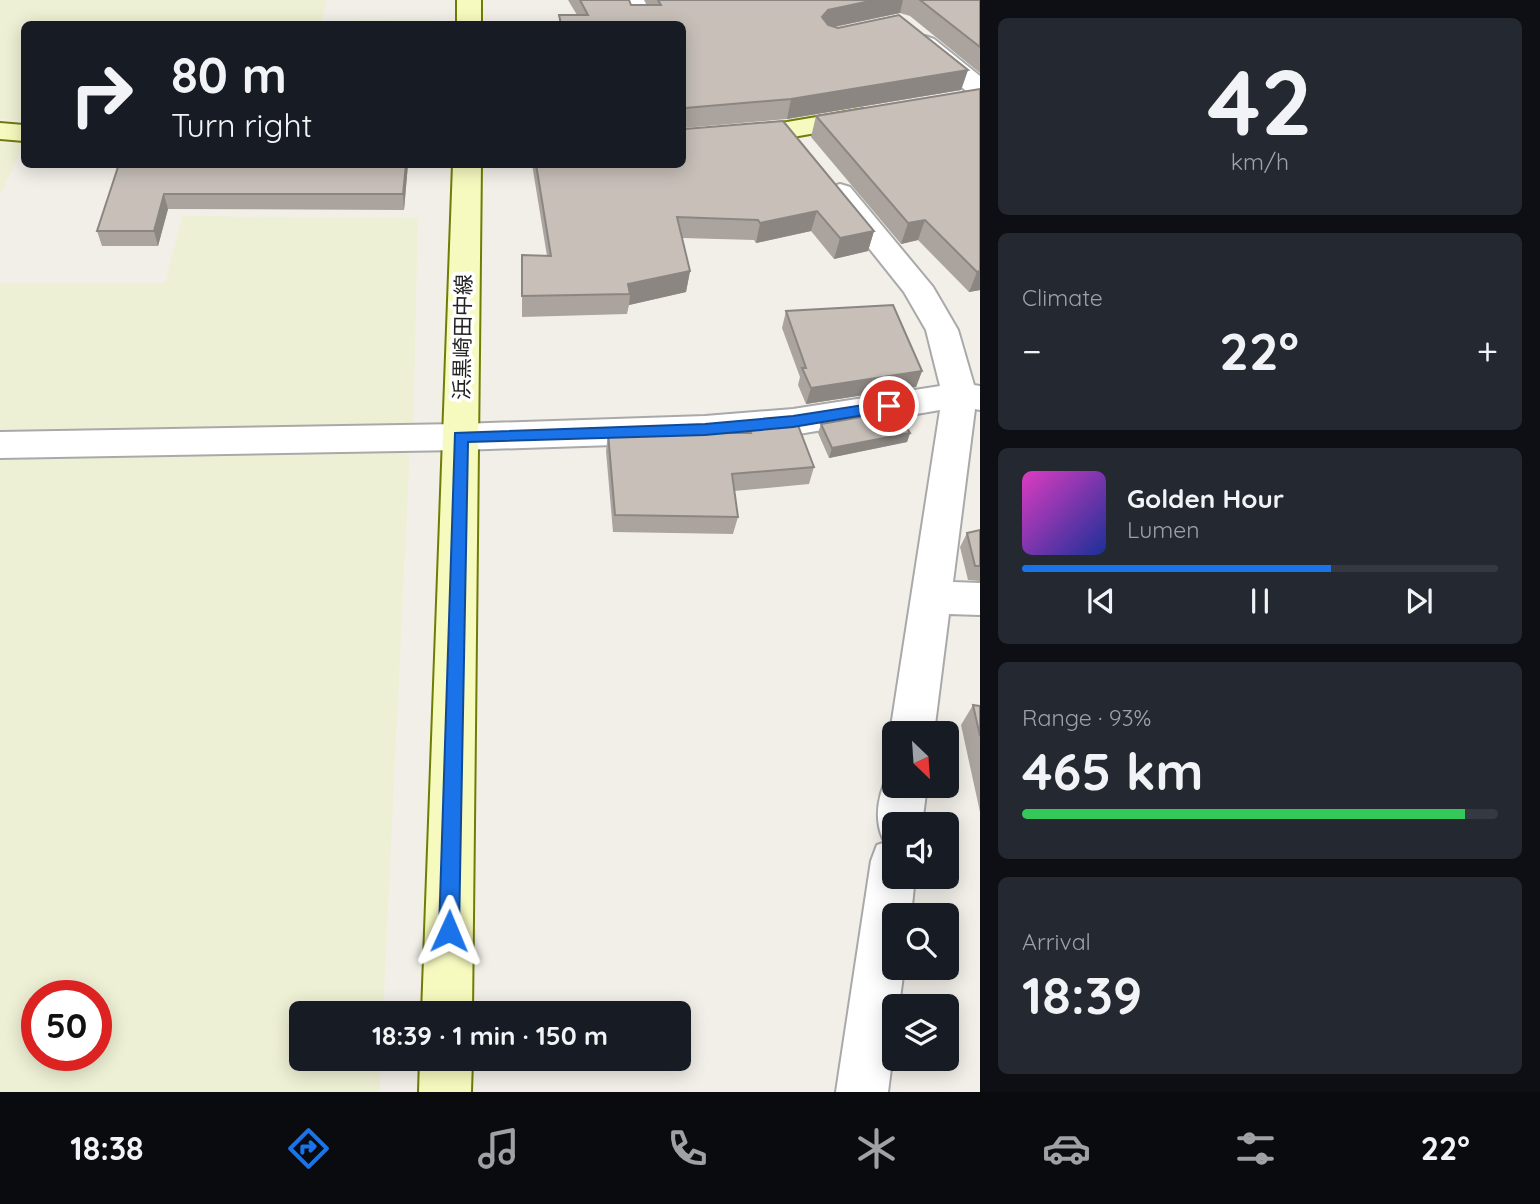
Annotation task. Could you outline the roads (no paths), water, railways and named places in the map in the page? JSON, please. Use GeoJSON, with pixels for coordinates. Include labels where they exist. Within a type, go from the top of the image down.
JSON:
{"type":"FeatureCollection","features":[{"type":"Feature","properties":{"kind":"main road"},"geometry":{"type":"LineString","coordinates":[[469,0],[469,21]]}},
{"type":"Feature","properties":{"kind":"main road"},"geometry":{"type":"LineString","coordinates":[[952,102],[980,98]]}},
{"type":"Feature","properties":{"kind":"main road"},"geometry":{"type":"LineString","coordinates":[[686,139],[787,130],[883,114]]}},
{"type":"Feature","properties":{"kind":"main road"},"geometry":{"type":"LineString","coordinates":[[0,131],[21,132]]}},
{"type":"Feature","properties":{"kind":"main road","name":"浜黒崎田中線"},"geometry":{"type":"LineString","coordinates":[[447,1001],[467,168]]}},
{"type":"Feature","properties":{"kind":"main road"},"geometry":{"type":"LineString","coordinates":[[445,1092],[446,1071]]}},
{"type":"Feature","properties":{"kind":"street"},"geometry":{"type":"LineString","coordinates":[[632,0],[642,21]]}},
{"type":"Feature","properties":{"kind":"street"},"geometry":{"type":"LineString","coordinates":[[909,31],[980,89]]}},
{"type":"Feature","properties":{"kind":"street"},"geometry":{"type":"LineString","coordinates":[[787,130],[917,287],[942,330],[970,397],[931,598],[914,721]]}},
{"type":"Feature","properties":{"kind":"street"},"geometry":{"type":"LineString","coordinates":[[0,445],[460,437],[705,429],[793,422],[970,397]]}},
{"type":"Feature","properties":{"kind":"street"},"geometry":{"type":"LineString","coordinates":[[931,598],[980,599]]}},
{"type":"Feature","properties":{"kind":"street"},"geometry":{"type":"LineString","coordinates":[[862,1092],[890,889]]}}]}
